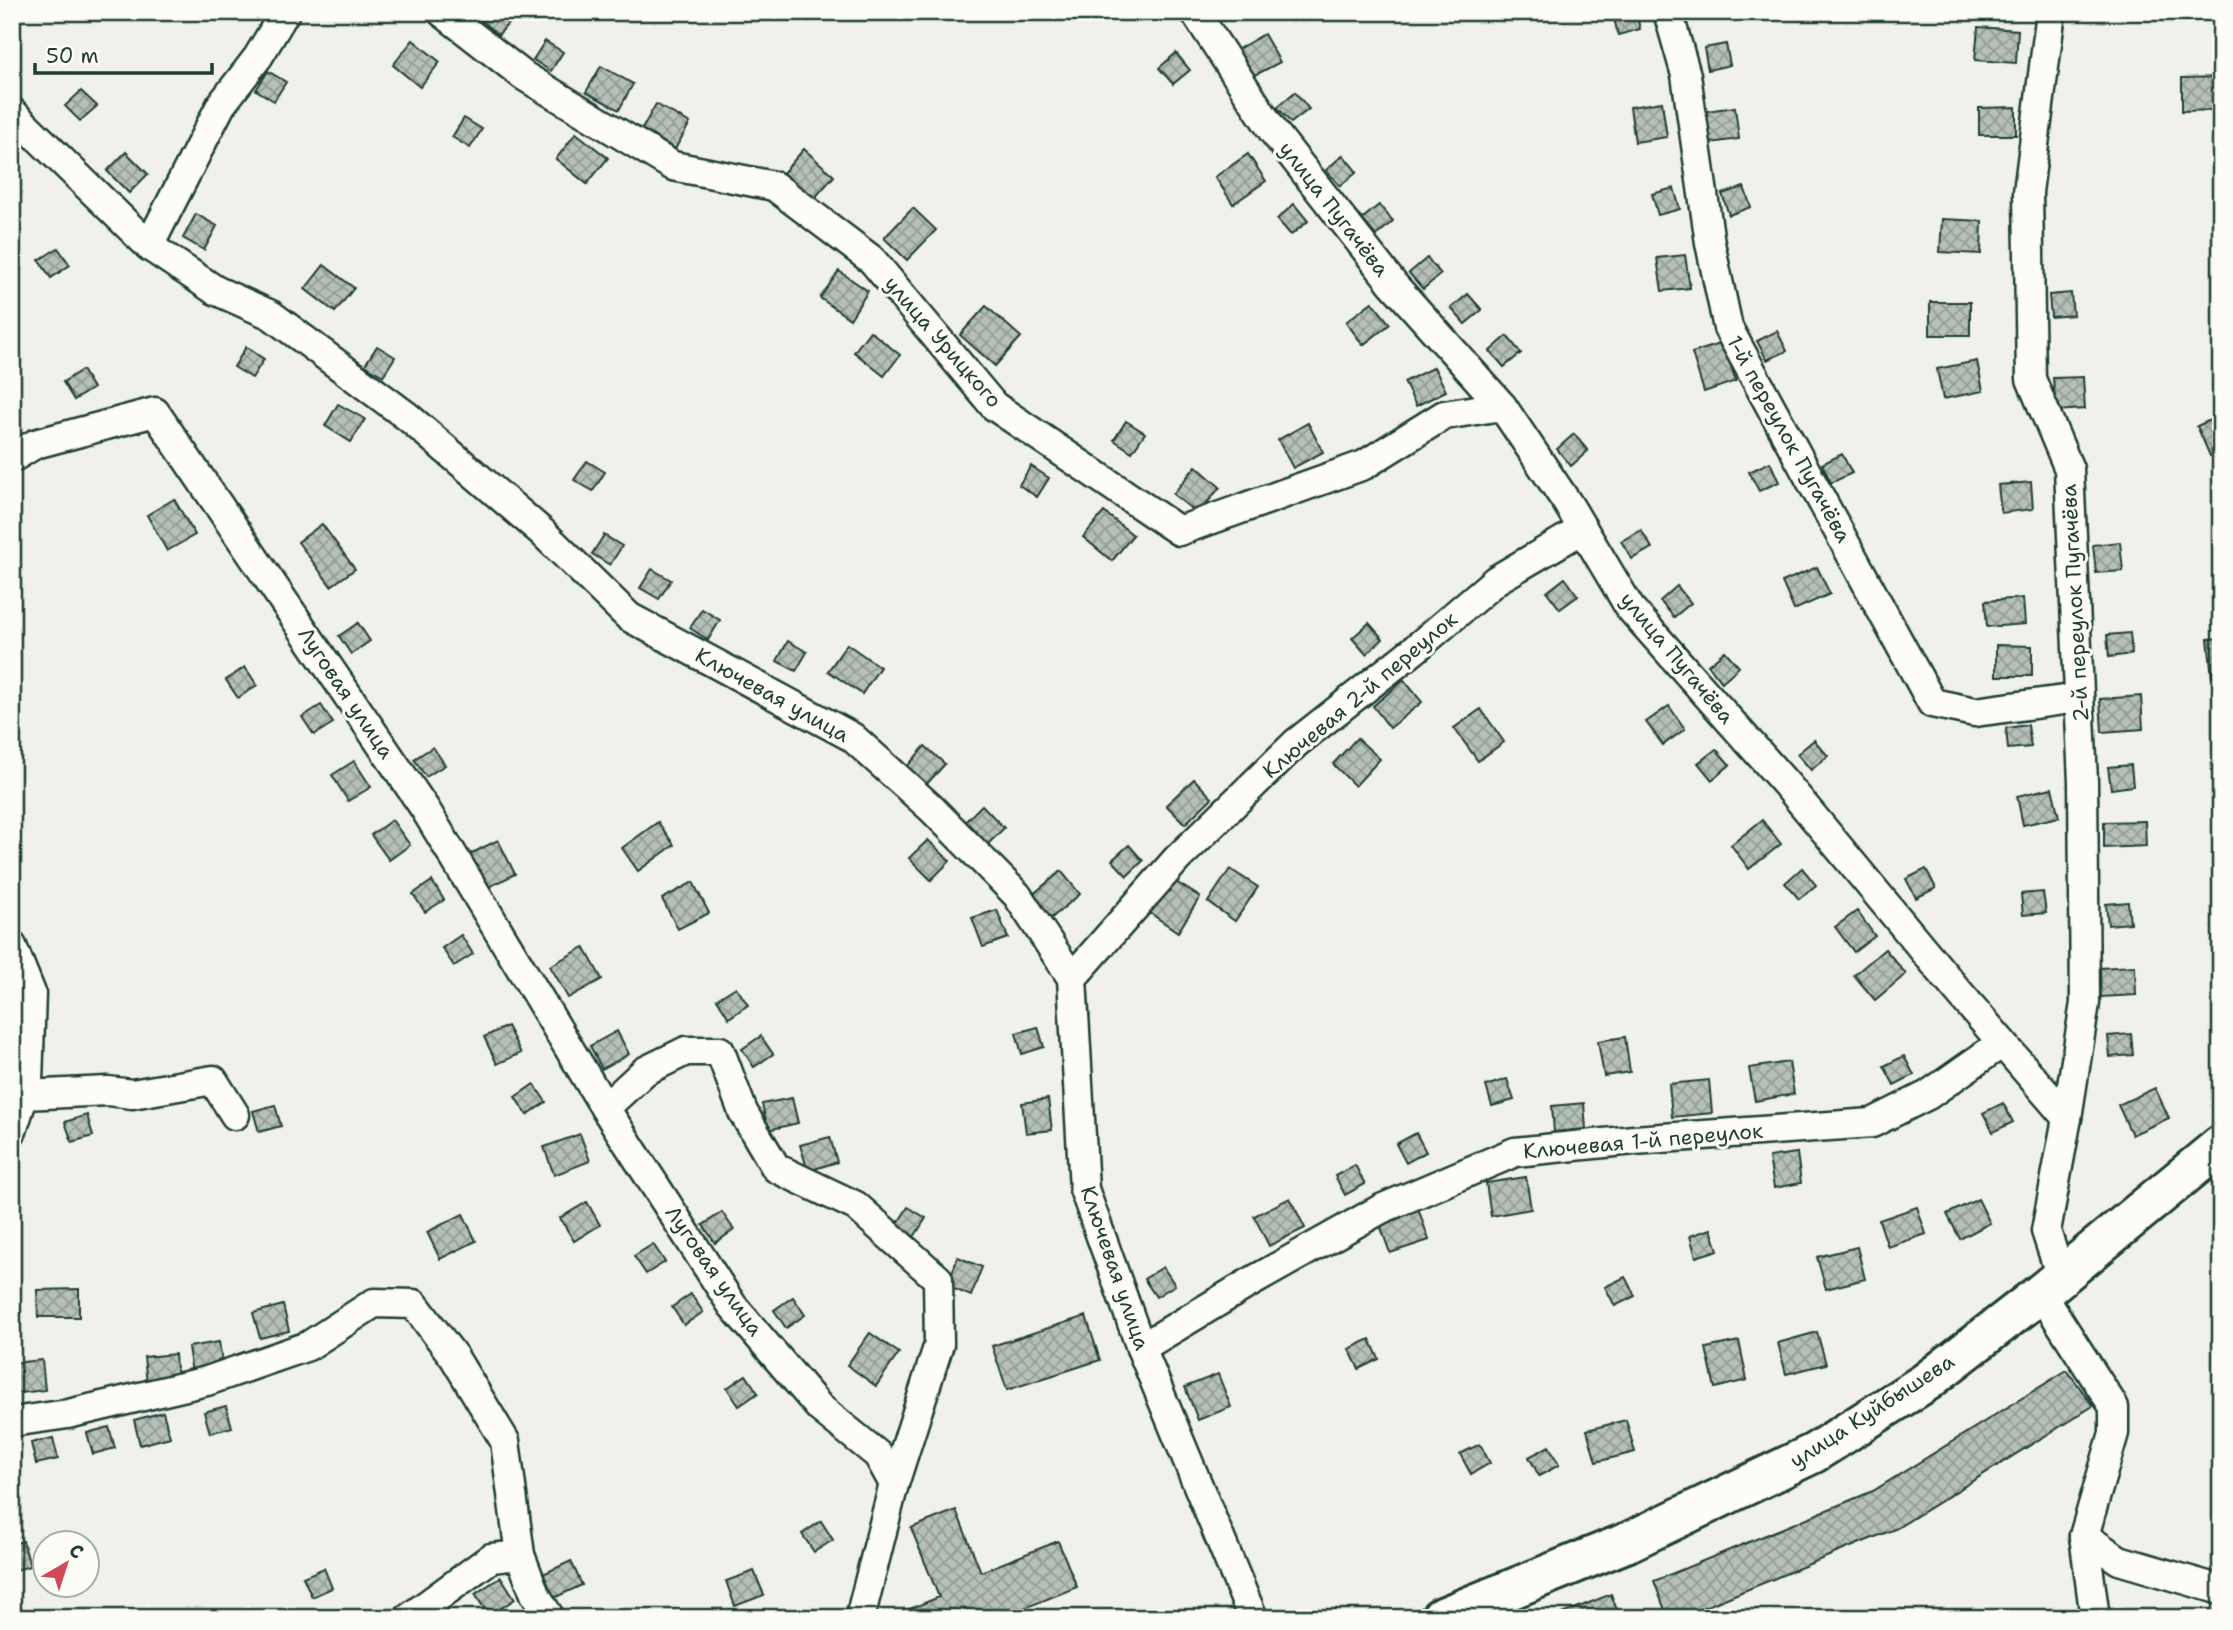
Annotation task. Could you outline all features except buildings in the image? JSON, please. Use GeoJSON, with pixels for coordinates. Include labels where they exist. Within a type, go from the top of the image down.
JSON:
{"type":"FeatureCollection","features":[{"type":"Feature","properties":{"kind":"main road","name":"улица Куйбышева"},"geometry":{"type":"LineString","coordinates":[[1440,1618],[1628,1542],[1815,1453],[1926,1382],[2221,1145]]}},
{"type":"Feature","properties":{"kind":"street"},"geometry":{"type":"LineString","coordinates":[[149,246],[221,105],[258,57],[285,12]]}},
{"type":"Feature","properties":{"kind":"street","name":"улица Урицкого"},"geometry":{"type":"LineString","coordinates":[[442,12],[524,76],[673,166],[774,186],[872,260],[994,406],[1179,531],[1364,465],[1444,415],[1502,406]]}},
{"type":"Feature","properties":{"kind":"street","name":"улица Пугачёва"},"geometry":{"type":"LineString","coordinates":[[1195,12],[1273,131],[1393,284],[1502,406],[1583,529],[1630,608],[1787,785],[2067,1118]]}},
{"type":"Feature","properties":{"kind":"street","name":"1-й переулок Пугачёва"},"geometry":{"type":"LineString","coordinates":[[1668,12],[1686,75],[1710,243],[1728,328],[1932,703],[1975,712],[2079,698]]}},
{"type":"Feature","properties":{"kind":"street","name":"2-й переулок Пугачёва"},"geometry":{"type":"LineString","coordinates":[[2051,12],[2028,192],[2031,379],[2069,469],[2083,782],[2085,1003],[2067,1118]]}},
{"type":"Feature","properties":{"kind":"street","name":"Ключевая улица"},"geometry":{"type":"LineString","coordinates":[[12,112],[149,246],[215,290],[271,315],[408,417],[542,532],[629,617],[852,737],[931,808],[1017,895],[1072,978],[1084,1189],[1141,1348],[1253,1618]]}},
{"type":"Feature","properties":{"kind":"street","name":"Луговая улица"},"geometry":{"type":"LineString","coordinates":[[12,458],[35,444],[155,412],[425,809],[605,1108],[732,1305],[820,1408],[878,1455],[894,1484]]}},
{"type":"Feature","properties":{"kind":"street","name":"Ключевая 2-й переулок"},"geometry":{"type":"LineString","coordinates":[[1072,978],[1177,859],[1296,743],[1496,580],[1583,529]]}},
{"type":"Feature","properties":{"kind":"street"},"geometry":{"type":"LineString","coordinates":[[12,946],[30,993],[28,1082],[12,1131]]}},
{"type":"Feature","properties":{"kind":"street","name":"Ключевая 1-й переулок"},"geometry":{"type":"LineString","coordinates":[[1141,1348],[1381,1209],[1515,1152],[1634,1140],[1872,1123],[1928,1095],[2002,1043]]}},
{"type":"Feature","properties":{"kind":"street"},"geometry":{"type":"LineString","coordinates":[[605,1108],[645,1071],[686,1051],[719,1051],[744,1112],[776,1168],[856,1206],[938,1279],[939,1344],[894,1484],[860,1618]]}},
{"type":"Feature","properties":{"kind":"street"},"geometry":{"type":"LineString","coordinates":[[24,1095],[108,1091],[132,1094],[213,1080],[235,1115]]}},
{"type":"Feature","properties":{"kind":"street"},"geometry":{"type":"LineString","coordinates":[[2067,1118],[2046,1231],[2051,1284],[2114,1407],[2114,1433],[2084,1536],[2095,1618]]}},
{"type":"Feature","properties":{"kind":"street"},"geometry":{"type":"LineString","coordinates":[[12,1422],[68,1414],[207,1381],[308,1346],[374,1303],[414,1304],[454,1357],[505,1441],[520,1555],[535,1594],[550,1618]]}},
{"type":"Feature","properties":{"kind":"street"},"geometry":{"type":"LineString","coordinates":[[2084,1536],[2119,1560],[2221,1590]]}},
{"type":"Feature","properties":{"kind":"street"},"geometry":{"type":"LineString","coordinates":[[409,1618],[491,1558],[520,1555]]}}]}
